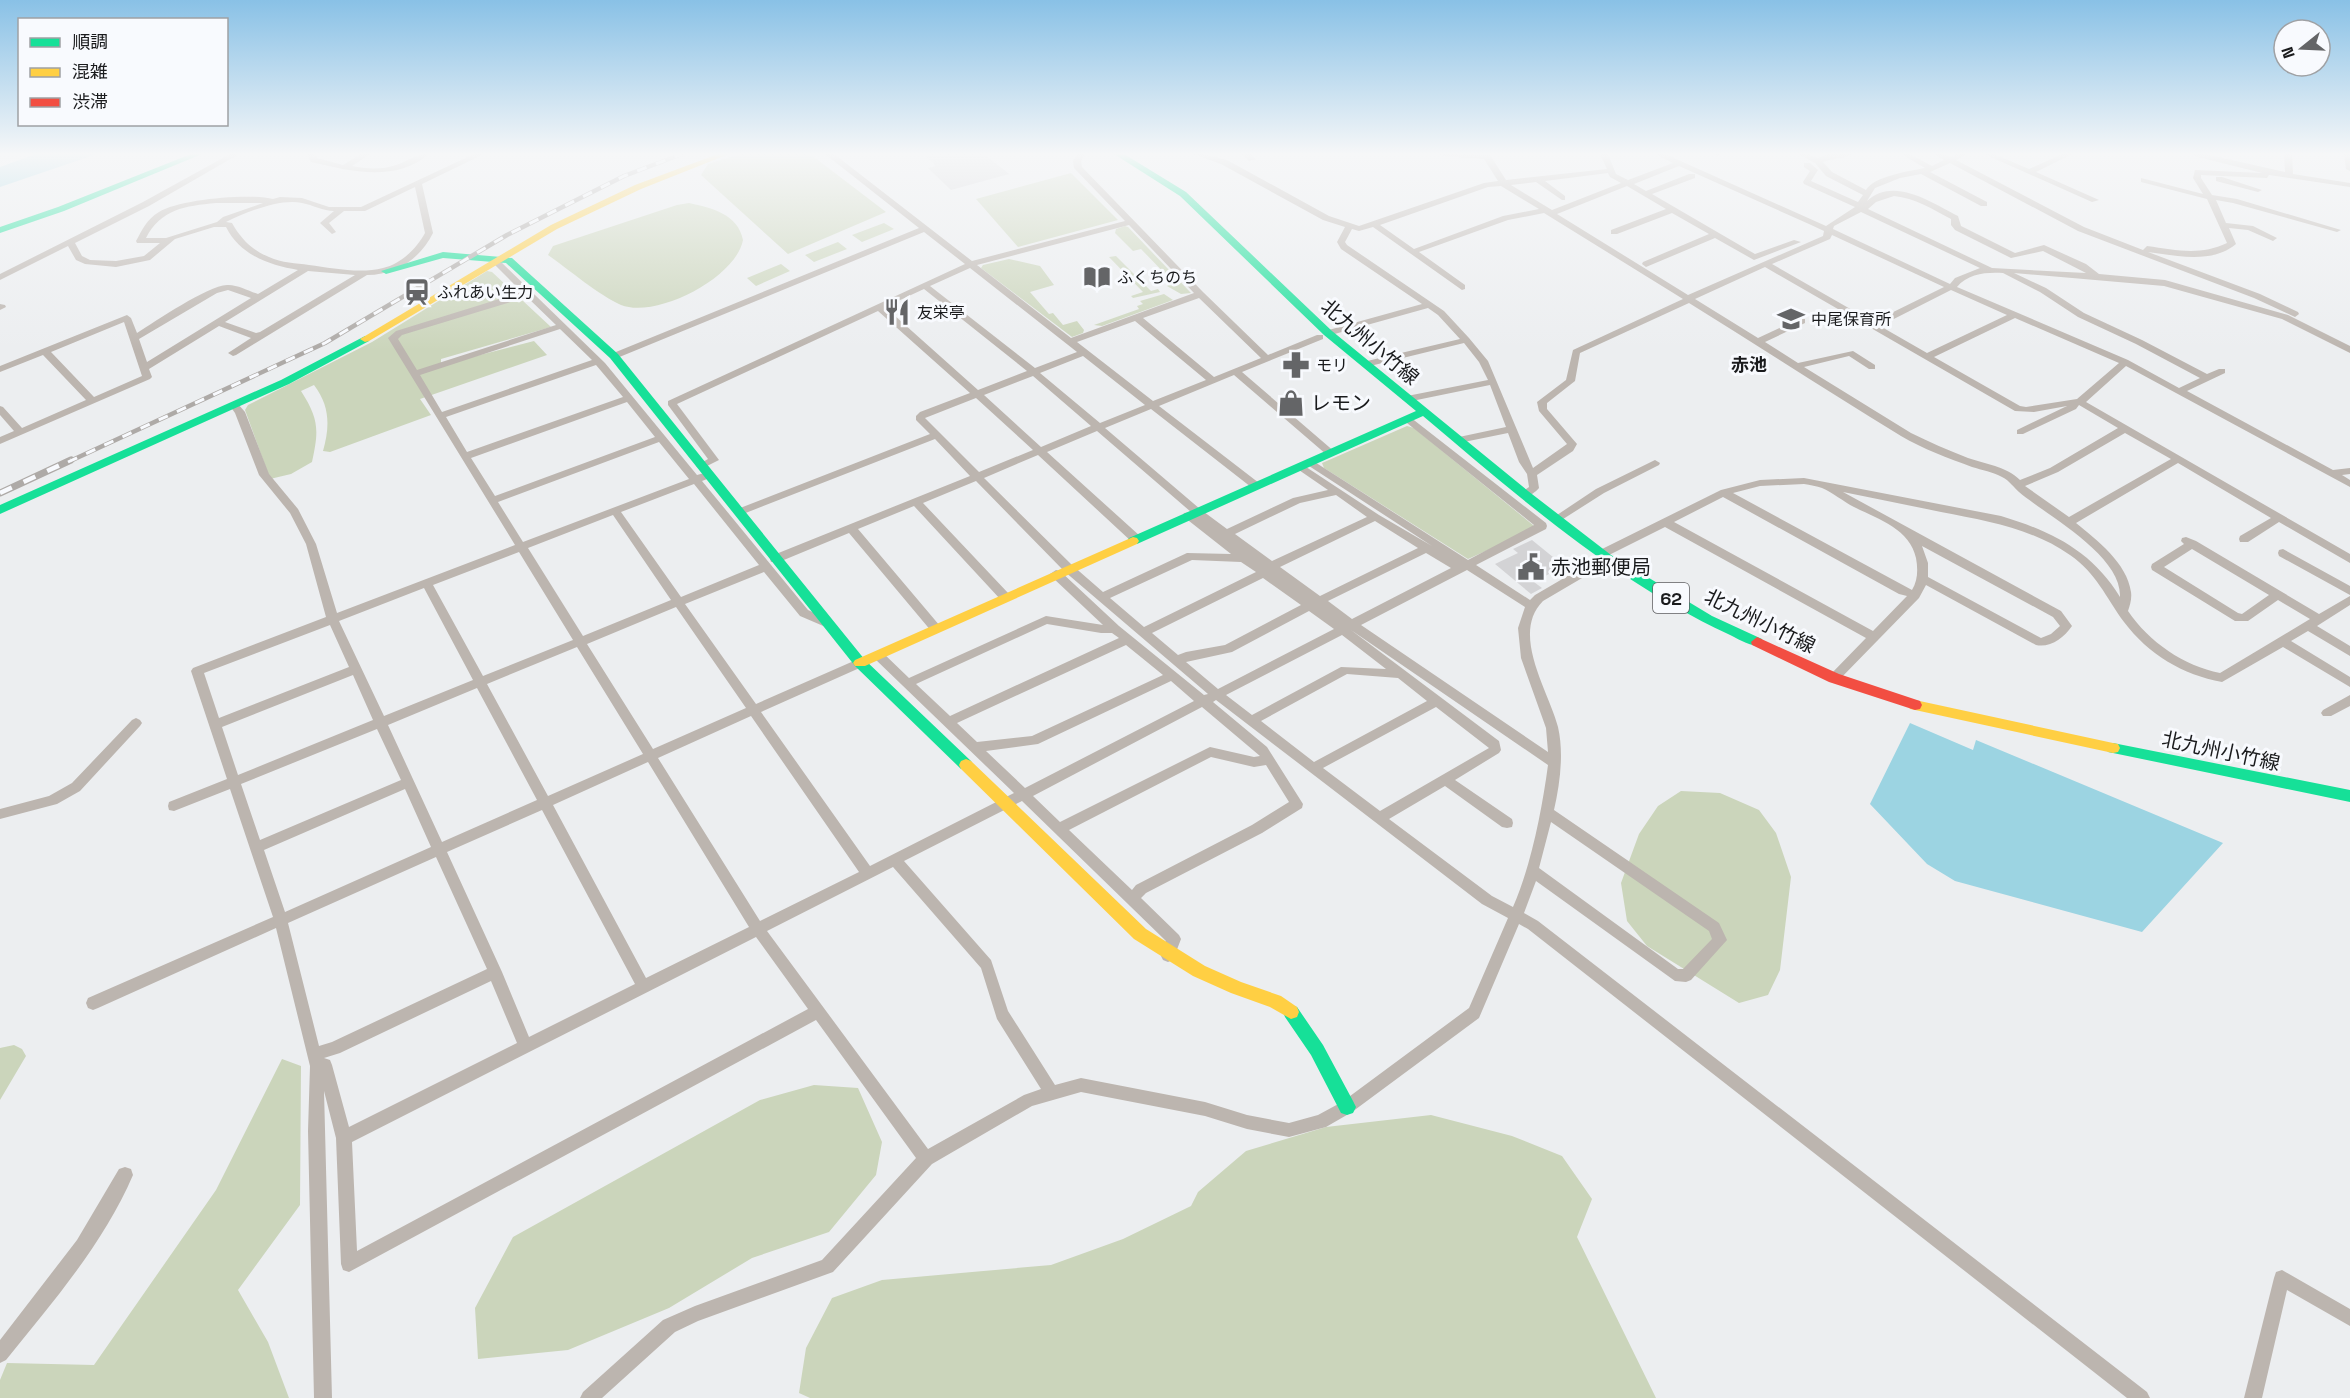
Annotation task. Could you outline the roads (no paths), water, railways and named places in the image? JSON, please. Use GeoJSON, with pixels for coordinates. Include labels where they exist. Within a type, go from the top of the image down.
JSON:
{"type":"FeatureCollection","features":[{"type":"Feature","properties":{"kind":"street"},"geometry":{"type":"LineString","coordinates":[[0,230],[31,219]]}},
{"type":"Feature","properties":{"kind":"street"},"geometry":{"type":"LineString","coordinates":[[0,277],[116,219]]}},
{"type":"Feature","properties":{"kind":"street"},"geometry":{"type":"LineString","coordinates":[[154,219],[147,225],[140,240],[166,240],[220,224],[229,225],[235,240],[266,260],[308,267],[364,273],[387,271],[443,255],[509,260],[614,356],[770,563],[829,624],[860,663],[1140,934],[1168,956],[1236,987],[1281,1003],[1305,1032],[1347,1107]]}},
{"type":"Feature","properties":{"kind":"street"},"geometry":{"type":"LineString","coordinates":[[220,224],[226,219]]}},
{"type":"Feature","properties":{"kind":"street"},"geometry":{"type":"LineString","coordinates":[[330,219],[324,224],[332,232]]}},
{"type":"Feature","properties":{"kind":"street"},"geometry":{"type":"LineString","coordinates":[[387,271],[414,253],[429,233],[426,219]]}},
{"type":"Feature","properties":{"kind":"street"},"geometry":{"type":"LineString","coordinates":[[0,510],[235,406],[387,327],[493,259],[571,219]]}},
{"type":"Feature","properties":{"kind":"street"},"geometry":{"type":"LineString","coordinates":[[914,219],[1255,484]]}},
{"type":"Feature","properties":{"kind":"street"},"geometry":{"type":"LineString","coordinates":[[1126,219],[1267,359]]}},
{"type":"Feature","properties":{"kind":"street","name":"北九州小竹線"},"geometry":{"type":"LineString","coordinates":[[1208,219],[1324,335],[1366,364],[1524,494],[1604,556],[1651,587],[1707,619],[1834,678],[1884,696],[1977,720],[2350,796]]}},
{"type":"Feature","properties":{"kind":"street"},"geometry":{"type":"LineString","coordinates":[[1329,219],[1359,229],[1391,219]]}},
{"type":"Feature","properties":{"kind":"street"},"geometry":{"type":"LineString","coordinates":[[1412,252],[1503,219]]}},
{"type":"Feature","properties":{"kind":"street"},"geometry":{"type":"LineString","coordinates":[[1497,229],[1528,219]]}},
{"type":"Feature","properties":{"kind":"street"},"geometry":{"type":"LineString","coordinates":[[1559,219],[1907,435],[1938,451],[2010,476],[2018,485],[2069,522],[2113,566],[2125,588],[2127,601],[2123,610]]}},
{"type":"Feature","properties":{"kind":"street"},"geometry":{"type":"LineString","coordinates":[[1614,232],[1648,219]]}},
{"type":"Feature","properties":{"kind":"street"},"geometry":{"type":"LineString","coordinates":[[1688,219],[1754,257],[1804,239],[1820,240]]}},
{"type":"Feature","properties":{"kind":"street"},"geometry":{"type":"LineString","coordinates":[[1804,219],[1911,270],[1953,286],[2126,362],[2350,484]]}},
{"type":"Feature","properties":{"kind":"street"},"geometry":{"type":"LineString","coordinates":[[1532,474],[1569,449],[1572,444],[1542,409],[1542,402],[1570,381],[1572,361],[1576,352],[1690,299],[1692,296],[1827,237],[1830,225],[1840,219]]}},
{"type":"Feature","properties":{"kind":"street"},"geometry":{"type":"LineString","coordinates":[[1884,219],[1990,270],[2008,273],[2043,290],[2081,315],[2207,378]]}},
{"type":"Feature","properties":{"kind":"street"},"geometry":{"type":"LineString","coordinates":[[1955,219],[1955,225],[1958,228],[2014,256],[2044,248],[2083,266],[2097,277]]}},
{"type":"Feature","properties":{"kind":"street"},"geometry":{"type":"LineString","coordinates":[[2062,219],[2081,229],[2257,296],[2316,323],[2350,344]]}},
{"type":"Feature","properties":{"kind":"street"},"geometry":{"type":"LineString","coordinates":[[2134,249],[2202,256],[2216,254],[2232,244],[2221,219]]}},
{"type":"Feature","properties":{"kind":"street"},"geometry":{"type":"LineString","coordinates":[[2299,219],[2337,230]]}},
{"type":"Feature","properties":{"kind":"street"},"geometry":{"type":"LineString","coordinates":[[323,1398],[316,1060],[281,921],[197,671],[332,617],[615,511],[701,473],[714,460],[671,403],[971,264],[1129,223]]}},
{"type":"Feature","properties":{"kind":"street"},"geometry":{"type":"LineString","coordinates":[[1375,225],[1462,287]]}},
{"type":"Feature","properties":{"kind":"street"},"geometry":{"type":"LineString","coordinates":[[2224,225],[2250,228],[2273,238]]}},
{"type":"Feature","properties":{"kind":"street"},"geometry":{"type":"LineString","coordinates":[[1349,227],[1341,242],[1344,247],[1441,313],[1483,361],[1524,462],[1532,474],[1534,488],[1524,494]]}},
{"type":"Feature","properties":{"kind":"street"},"geometry":{"type":"LineString","coordinates":[[614,356],[925,228]]}},
{"type":"Feature","properties":{"kind":"street"},"geometry":{"type":"LineString","coordinates":[[1646,264],[1714,235]]}},
{"type":"Feature","properties":{"kind":"street"},"geometry":{"type":"LineString","coordinates":[[70,242],[79,258],[88,262],[116,264],[147,258],[166,240]]}},
{"type":"Feature","properties":{"kind":"street"},"geometry":{"type":"LineString","coordinates":[[493,259],[526,294],[598,361],[662,438],[739,512],[770,563]]}},
{"type":"Feature","properties":{"kind":"street"},"geometry":{"type":"LineString","coordinates":[[1766,264],[2018,409],[2030,411],[2077,402],[2350,560]]}},
{"type":"Feature","properties":{"kind":"street"},"geometry":{"type":"LineString","coordinates":[[144,368],[308,267]]}},
{"type":"Feature","properties":{"kind":"street"},"geometry":{"type":"LineString","coordinates":[[1874,325],[1953,286],[1958,280],[1977,271],[1990,270],[2165,284],[2285,317],[2350,350]]}},
{"type":"Feature","properties":{"kind":"street"},"geometry":{"type":"LineString","coordinates":[[233,353],[364,273]]}},
{"type":"Feature","properties":{"kind":"street"},"geometry":{"type":"LineString","coordinates":[[925,286],[1034,372],[1098,427],[1241,558],[1262,574],[1555,763]]}},
{"type":"Feature","properties":{"kind":"street"},"geometry":{"type":"LineString","coordinates":[[134,338],[214,291],[228,288],[260,298]]}},
{"type":"Feature","properties":{"kind":"street"},"geometry":{"type":"LineString","coordinates":[[526,294],[399,333],[393,338],[758,929],[816,1012],[926,1159]]}},
{"type":"Feature","properties":{"kind":"street"},"geometry":{"type":"LineString","coordinates":[[1071,341],[1200,294]]}},
{"type":"Feature","properties":{"kind":"street"},"geometry":{"type":"LineString","coordinates":[[174,806],[680,601],[851,528],[1324,335],[1429,305]]}},
{"type":"Feature","properties":{"kind":"street"},"geometry":{"type":"LineString","coordinates":[[879,307],[1137,539]]}},
{"type":"Feature","properties":{"kind":"street"},"geometry":{"type":"LineString","coordinates":[[1928,356],[2016,314]]}},
{"type":"Feature","properties":{"kind":"street"},"geometry":{"type":"LineString","coordinates":[[1136,317],[1213,381]]}},
{"type":"Feature","properties":{"kind":"street"},"geometry":{"type":"LineString","coordinates":[[0,369],[127,318],[147,377],[19,430],[0,441]]}},
{"type":"Feature","properties":{"kind":"street"},"geometry":{"type":"LineString","coordinates":[[1758,342],[1802,321]]}},
{"type":"Feature","properties":{"kind":"street"},"geometry":{"type":"LineString","coordinates":[[219,323],[255,336],[263,334]]}},
{"type":"Feature","properties":{"kind":"street"},"geometry":{"type":"LineString","coordinates":[[415,374],[561,326]]}},
{"type":"Feature","properties":{"kind":"street"},"geometry":{"type":"LineString","coordinates":[[1366,364],[1466,340]]}},
{"type":"Feature","properties":{"kind":"street"},"geometry":{"type":"LineString","coordinates":[[45,351],[92,400]]}},
{"type":"Feature","properties":{"kind":"street"},"geometry":{"type":"LineString","coordinates":[[1085,352],[923,414],[920,418],[979,477],[1115,629],[1171,676],[1251,721],[1487,900],[1533,925],[2141,1398]]}},
{"type":"Feature","properties":{"kind":"street"},"geometry":{"type":"LineString","coordinates":[[1797,366],[1850,353],[1872,367]]}},
{"type":"Feature","properties":{"kind":"street"},"geometry":{"type":"LineString","coordinates":[[441,416],[598,361]]}},
{"type":"Feature","properties":{"kind":"street"},"geometry":{"type":"LineString","coordinates":[[2020,432],[2073,407],[2126,362]]}},
{"type":"Feature","properties":{"kind":"street"},"geometry":{"type":"LineString","coordinates":[[2180,391],[2222,371]]}},
{"type":"Feature","properties":{"kind":"street"},"geometry":{"type":"LineString","coordinates":[[1236,372],[1331,453]]}},
{"type":"Feature","properties":{"kind":"street"},"geometry":{"type":"LineString","coordinates":[[1407,399],[1493,381]]}},
{"type":"Feature","properties":{"kind":"street"},"geometry":{"type":"LineString","coordinates":[[466,456],[629,398]]}},
{"type":"Feature","properties":{"kind":"street"},"geometry":{"type":"LineString","coordinates":[[235,406],[264,475],[294,512],[311,544],[332,617],[440,850],[526,1046]]}},
{"type":"Feature","properties":{"kind":"street"},"geometry":{"type":"LineString","coordinates":[[0,409],[19,430]]}},
{"type":"Feature","properties":{"kind":"street"},"geometry":{"type":"LineString","coordinates":[[93,1003],[878,655],[1255,484],[1423,412]]}},
{"type":"Feature","properties":{"kind":"street"},"geometry":{"type":"LineString","coordinates":[[344,1138],[1023,795],[1542,526],[1407,419]]}},
{"type":"Feature","properties":{"kind":"street"},"geometry":{"type":"LineString","coordinates":[[1458,440],[1511,429]]}},
{"type":"Feature","properties":{"kind":"street"},"geometry":{"type":"LineString","coordinates":[[2018,485],[2054,470],[2126,429]]}},
{"type":"Feature","properties":{"kind":"street"},"geometry":{"type":"LineString","coordinates":[[739,512],[937,435]]}},
{"type":"Feature","properties":{"kind":"street"},"geometry":{"type":"LineString","coordinates":[[493,500],[662,438]]}},
{"type":"Feature","properties":{"kind":"street"},"geometry":{"type":"LineString","coordinates":[[2069,522],[2178,459]]}},
{"type":"Feature","properties":{"kind":"street"},"geometry":{"type":"LineString","coordinates":[[1556,519],[1600,491],[1655,463]]}},
{"type":"Feature","properties":{"kind":"street"},"geometry":{"type":"LineString","coordinates":[[1305,464],[1531,606]]}},
{"type":"Feature","properties":{"kind":"street"},"geometry":{"type":"LineString","coordinates":[[1305,464],[1336,492],[1375,517],[1426,548],[1466,566]]}},
{"type":"Feature","properties":{"kind":"street"},"geometry":{"type":"LineString","coordinates":[[2331,474],[2350,471]]}},
{"type":"Feature","properties":{"kind":"street"},"geometry":{"type":"LineString","coordinates":[[589,1398],[669,1326],[827,1266],[926,1159],[1029,1100],[1081,1085],[1205,1109],[1247,1122],[1289,1130],[1321,1122],[1347,1107],[1474,1013],[1533,871],[1548,812],[1555,763],[1552,728],[1527,658],[1524,628],[1531,606],[1604,556],[1724,493],[1744,485],[1804,481],[2022,526],[2055,542],[2094,568],[2140,633],[2187,668],[2211,677],[2222,678],[2231,675],[2350,600]]}},
{"type":"Feature","properties":{"kind":"street"},"geometry":{"type":"LineString","coordinates":[[1827,486],[1842,497],[2057,614],[2066,626],[2063,631],[2045,642],[2040,642],[1923,579]]}},
{"type":"Feature","properties":{"kind":"street"},"geometry":{"type":"LineString","coordinates":[[1227,533],[1297,500],[1336,492]]}},
{"type":"Feature","properties":{"kind":"street"},"geometry":{"type":"LineString","coordinates":[[1724,493],[1903,591],[1915,595]]}},
{"type":"Feature","properties":{"kind":"street"},"geometry":{"type":"LineString","coordinates":[[916,502],[1005,597]]}},
{"type":"Feature","properties":{"kind":"street"},"geometry":{"type":"LineString","coordinates":[[615,511],[680,601],[867,873]]}},
{"type":"Feature","properties":{"kind":"street"},"geometry":{"type":"LineString","coordinates":[[1192,513],[1227,533],[1322,600],[1347,627],[1398,674],[1495,744],[1495,750],[1378,819]]}},
{"type":"Feature","properties":{"kind":"street"},"geometry":{"type":"LineString","coordinates":[[1272,566],[1375,517]]}},
{"type":"Feature","properties":{"kind":"street"},"geometry":{"type":"LineString","coordinates":[[2244,539],[2278,518]]}},
{"type":"Feature","properties":{"kind":"street"},"geometry":{"type":"LineString","coordinates":[[1665,522],[1874,637]]}},
{"type":"Feature","properties":{"kind":"street"},"geometry":{"type":"LineString","coordinates":[[851,528],[936,628]]}},
{"type":"Feature","properties":{"kind":"street"},"geometry":{"type":"LineString","coordinates":[[1834,678],[1915,595],[1923,579],[1918,553],[1908,533]]}},
{"type":"Feature","properties":{"kind":"street"},"geometry":{"type":"LineString","coordinates":[[2277,595],[2244,618],[2235,617],[2156,567],[2188,542],[2277,595],[2350,652]]}},
{"type":"Feature","properties":{"kind":"street"},"geometry":{"type":"LineString","coordinates":[[1322,600],[1426,548]]}},
{"type":"Feature","properties":{"kind":"street"},"geometry":{"type":"LineString","coordinates":[[2283,553],[2350,591]]}},
{"type":"Feature","properties":{"kind":"street"},"geometry":{"type":"LineString","coordinates":[[1102,597],[1191,556],[1241,558]]}},
{"type":"Feature","properties":{"kind":"street"},"geometry":{"type":"LineString","coordinates":[[1062,571],[1102,597],[1177,660],[1263,750],[1297,804],[1257,829],[1141,889],[1132,898]]}},
{"type":"Feature","properties":{"kind":"street"},"geometry":{"type":"LineString","coordinates":[[1143,632],[1262,574]]}},
{"type":"Feature","properties":{"kind":"street"},"geometry":{"type":"LineString","coordinates":[[427,583],[643,986]]}},
{"type":"Feature","properties":{"kind":"street"},"geometry":{"type":"LineString","coordinates":[[1177,660],[1186,656],[1228,648],[1309,606]]}},
{"type":"Feature","properties":{"kind":"street"},"geometry":{"type":"LineString","coordinates":[[908,683],[1046,620],[1101,629],[1115,629]]}},
{"type":"Feature","properties":{"kind":"street"},"geometry":{"type":"LineString","coordinates":[[949,722],[1128,639]]}},
{"type":"Feature","properties":{"kind":"street"},"geometry":{"type":"LineString","coordinates":[[2284,642],[2350,683]]}},
{"type":"Feature","properties":{"kind":"street"},"geometry":{"type":"LineString","coordinates":[[878,655],[1174,939],[1168,956]]}},
{"type":"Feature","properties":{"kind":"street"},"geometry":{"type":"LineString","coordinates":[[215,725],[356,669]]}},
{"type":"Feature","properties":{"kind":"street"},"geometry":{"type":"LineString","coordinates":[[1251,721],[1345,670],[1398,674]]}},
{"type":"Feature","properties":{"kind":"street"},"geometry":{"type":"LineString","coordinates":[[975,747],[1034,741],[1171,676]]}},
{"type":"Feature","properties":{"kind":"street"},"geometry":{"type":"LineString","coordinates":[[2327,713],[2350,700]]}},
{"type":"Feature","properties":{"kind":"street"},"geometry":{"type":"LineString","coordinates":[[1312,768],[1435,702]]}},
{"type":"Feature","properties":{"kind":"street"},"geometry":{"type":"LineString","coordinates":[[0,814],[52,800],[76,787],[136,723]]}},
{"type":"Feature","properties":{"kind":"street"},"geometry":{"type":"LineString","coordinates":[[1060,828],[1210,752],[1254,762],[1269,759]]}},
{"type":"Feature","properties":{"kind":"street"},"geometry":{"type":"LineString","coordinates":[[1445,780],[1507,823]]}},
{"type":"Feature","properties":{"kind":"street"},"geometry":{"type":"LineString","coordinates":[[255,848],[409,782]]}},
{"type":"Feature","properties":{"kind":"street"},"geometry":{"type":"LineString","coordinates":[[1533,871],[1675,975],[1686,976],[1720,940],[1714,927],[1548,812]]}},
{"type":"Feature","properties":{"kind":"street"},"geometry":{"type":"LineString","coordinates":[[894,859],[986,964],[992,976],[1002,1013],[1045,1080],[1051,1094]]}},
{"type":"Feature","properties":{"kind":"street"},"geometry":{"type":"LineString","coordinates":[[316,1060],[335,1048],[495,972]]}},
{"type":"Feature","properties":{"kind":"street"},"geometry":{"type":"LineString","coordinates":[[316,1060],[325,1065],[344,1138],[349,1264],[816,1012]]}},
{"type":"Feature","properties":{"kind":"street"},"geometry":{"type":"LineString","coordinates":[[0,1354],[59,1281],[109,1207],[125,1175]]}},
{"type":"Feature","properties":{"kind":"street"},"geometry":{"type":"LineString","coordinates":[[2253,1398],[2282,1278],[2350,1318]]}},
{"type":"Feature","properties":{"kind":"water"},"geometry":{"type":"Polygon","coordinates":[[[1910,723],[1973,750],[1976,740],[2223,843],[2142,932],[1955,881],[1927,864],[1870,804],[1910,723]]]}},
{"type":"Feature","properties":{"kind":"railway"},"geometry":{"type":"LineString","coordinates":[[68,462],[325,343],[507,235],[538,219]]}},
{"type":"Feature","properties":{"kind":"railway"},"geometry":{"type":"LineString","coordinates":[[0,493],[71,460]]}},
{"type":"Feature","properties":{"kind":"place","name":"ふくちのち"},"geometry":{"type":"Point","coordinates":[1097,277]}},
{"type":"Feature","properties":{"kind":"place","name":"ふれあい生力"},"geometry":{"type":"Point","coordinates":[417,292]}},
{"type":"Feature","properties":{"kind":"place","name":"友栄亭"},"geometry":{"type":"Point","coordinates":[897,312]}},
{"type":"Feature","properties":{"kind":"place","name":"中尾保育所"},"geometry":{"type":"Point","coordinates":[1791,319]}},
{"type":"Feature","properties":{"kind":"place","name":"モリ"},"geometry":{"type":"Point","coordinates":[1296,365]}},
{"type":"Feature","properties":{"kind":"place","name":"レモン"},"geometry":{"type":"Point","coordinates":[1291,403]}},
{"type":"Feature","properties":{"kind":"place","name":"赤池郵便局"},"geometry":{"type":"Point","coordinates":[1531,567]}},
{"type":"Feature","properties":{"kind":"district","name":"赤池"},"geometry":{"type":"Point","coordinates":[1749,364]}}]}
